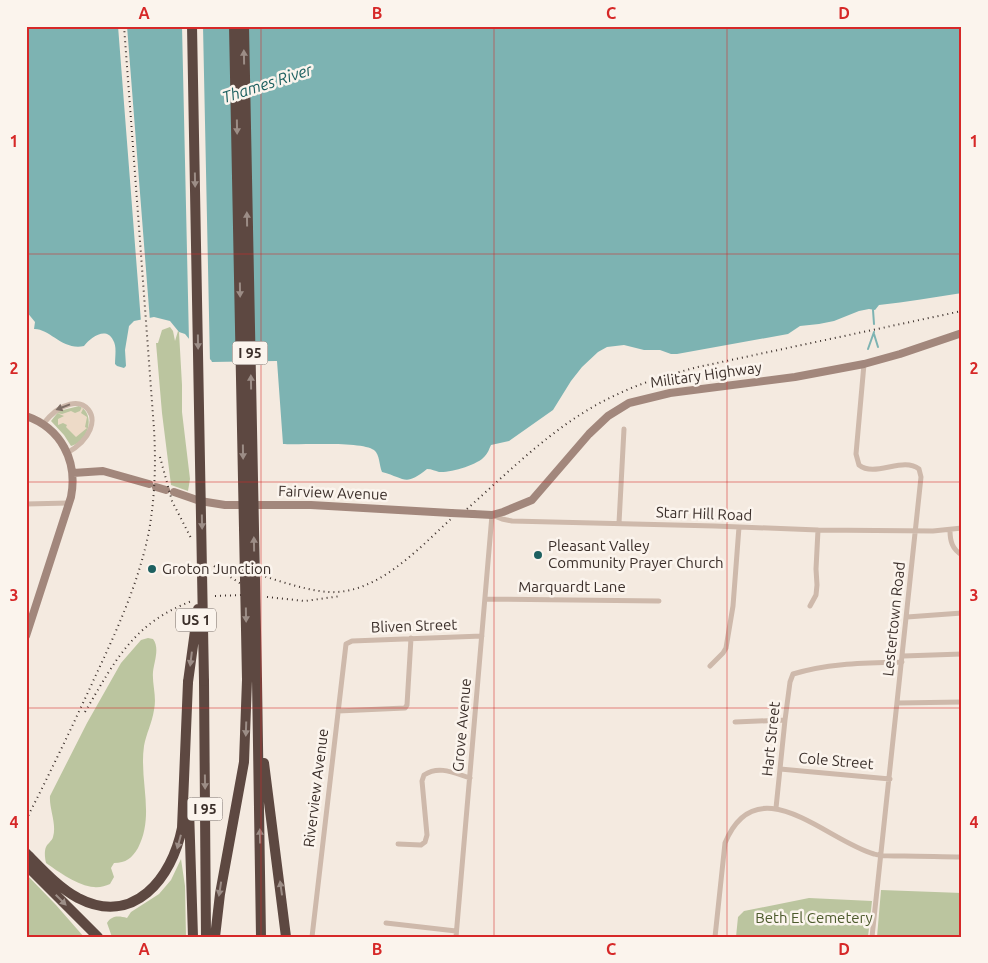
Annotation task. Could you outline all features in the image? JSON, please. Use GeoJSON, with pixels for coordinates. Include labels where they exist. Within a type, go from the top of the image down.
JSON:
{"type":"FeatureCollection","features":[{"type":"Feature","properties":{"kind":"highway","name":"I 95"},"geometry":{"type":"LineString","coordinates":[[192,26],[204,681],[206,937]]}},
{"type":"Feature","properties":{"kind":"highway"},"geometry":{"type":"LineString","coordinates":[[215,937],[220,894],[244,762],[252,680],[234,26]]}},
{"type":"Feature","properties":{"kind":"highway","name":"I 95"},"geometry":{"type":"LineString","coordinates":[[244,26],[252,680],[257,738],[261,937]]}},
{"type":"Feature","properties":{"kind":"highway","name":"US 1"},"geometry":{"type":"LineString","coordinates":[[193,937],[187,724],[188,682],[202,559]]}},
{"type":"Feature","properties":{"kind":"highway"},"geometry":{"type":"LineString","coordinates":[[27,858],[66,890],[92,904],[122,906],[137,900],[148,892],[166,871],[179,843],[183,817],[187,724]]}},
{"type":"Feature","properties":{"kind":"highway"},"geometry":{"type":"LineString","coordinates":[[257,738],[264,762],[286,937]]}},
{"type":"Feature","properties":{"kind":"highway"},"geometry":{"type":"LineString","coordinates":[[27,858],[98,937]]}},
{"type":"Feature","properties":{"kind":"street","name":"Military Highway"},"geometry":{"type":"LineString","coordinates":[[492,515],[515,508],[532,500],[589,434],[608,416],[629,403],[670,393],[795,377],[864,364],[962,333]]}},
{"type":"Feature","properties":{"kind":"street","name":"Lestertown Road"},"geometry":{"type":"LineString","coordinates":[[864,364],[857,460],[862,468],[867,469],[912,464],[919,469],[922,477],[872,937]]}},
{"type":"Feature","properties":{"kind":"street"},"geometry":{"type":"LineString","coordinates":[[43,424],[55,410],[65,406],[78,403],[88,408],[92,416],[88,434],[80,445],[67,453]]}},
{"type":"Feature","properties":{"kind":"street"},"geometry":{"type":"LineString","coordinates":[[26,416],[43,424],[60,440],[67,453],[73,473],[73,490],[69,504],[26,636]]}},
{"type":"Feature","properties":{"kind":"street"},"geometry":{"type":"LineString","coordinates":[[619,523],[624,430]]}},
{"type":"Feature","properties":{"kind":"street","name":"Fairview Avenue"},"geometry":{"type":"LineString","coordinates":[[73,473],[103,471],[200,501],[225,505],[317,505],[492,515]]}},
{"type":"Feature","properties":{"kind":"street"},"geometry":{"type":"LineString","coordinates":[[26,504],[69,504]]}},
{"type":"Feature","properties":{"kind":"street","name":"Starr Hill Road"},"geometry":{"type":"LineString","coordinates":[[492,515],[512,521],[818,530],[950,530],[962,528]]}},
{"type":"Feature","properties":{"kind":"street","name":"Grove Avenue"},"geometry":{"type":"LineString","coordinates":[[456,934],[492,515]]}},
{"type":"Feature","properties":{"kind":"street"},"geometry":{"type":"LineString","coordinates":[[710,666],[726,648],[734,600],[739,527]]}},
{"type":"Feature","properties":{"kind":"street"},"geometry":{"type":"LineString","coordinates":[[810,606],[816,595],[818,585],[816,569],[818,530]]}},
{"type":"Feature","properties":{"kind":"street"},"geometry":{"type":"LineString","coordinates":[[950,530],[951,544],[962,555]]}},
{"type":"Feature","properties":{"kind":"street","name":"Marquardt Lane"},"geometry":{"type":"LineString","coordinates":[[485,599],[659,601]]}},
{"type":"Feature","properties":{"kind":"street"},"geometry":{"type":"LineString","coordinates":[[907,617],[962,613]]}},
{"type":"Feature","properties":{"kind":"street","name":"Bliven Street"},"geometry":{"type":"LineString","coordinates":[[347,643],[352,641],[482,636]]}},
{"type":"Feature","properties":{"kind":"street"},"geometry":{"type":"LineString","coordinates":[[338,711],[405,708],[407,705],[411,638]]}},
{"type":"Feature","properties":{"kind":"street","name":"Riverview Avenue"},"geometry":{"type":"LineString","coordinates":[[312,937],[345,647],[347,643]]}},
{"type":"Feature","properties":{"kind":"street"},"geometry":{"type":"LineString","coordinates":[[902,659],[962,654]]}},
{"type":"Feature","properties":{"kind":"street","name":"Hart Street"},"geometry":{"type":"LineString","coordinates":[[776,808],[785,720],[790,682],[793,674],[825,666],[902,659]]}},
{"type":"Feature","properties":{"kind":"street"},"geometry":{"type":"LineString","coordinates":[[898,702],[962,702]]}},
{"type":"Feature","properties":{"kind":"street"},"geometry":{"type":"LineString","coordinates":[[735,722],[785,720]]}},
{"type":"Feature","properties":{"kind":"street"},"geometry":{"type":"LineString","coordinates":[[398,844],[422,845],[425,842],[427,835],[422,781],[424,775],[439,769],[470,778]]}},
{"type":"Feature","properties":{"kind":"street","name":"Cole Street"},"geometry":{"type":"LineString","coordinates":[[780,769],[890,779]]}},
{"type":"Feature","properties":{"kind":"street"},"geometry":{"type":"LineString","coordinates":[[715,937],[725,843],[730,831],[743,816],[754,811],[776,808],[802,817],[851,844],[874,854],[962,857]]}},
{"type":"Feature","properties":{"kind":"street"},"geometry":{"type":"LineString","coordinates":[[386,923],[456,934]]}},
{"type":"Feature","properties":{"kind":"green space"},"geometry":{"type":"Polygon","coordinates":[[[170,327],[175,341],[179,332],[182,412],[190,479],[188,491],[171,485],[162,413],[156,343],[158,343],[162,330],[170,327]]]}},
{"type":"Feature","properties":{"kind":"green space"},"geometry":{"type":"Polygon","coordinates":[[[79,406],[88,415],[88,429],[82,440],[71,446],[51,421],[59,411],[79,406]]]}},
{"type":"Feature","properties":{"kind":"green space"},"geometry":{"type":"Polygon","coordinates":[[[153,639],[156,647],[153,672],[155,705],[144,746],[143,772],[146,810],[143,836],[138,848],[131,857],[125,861],[114,863],[111,868],[114,877],[110,884],[98,887],[88,886],[69,878],[46,863],[45,849],[54,832],[50,796],[87,723],[121,663],[141,640],[153,639]]]}},
{"type":"Feature","properties":{"kind":"green space"},"geometry":{"type":"Polygon","coordinates":[[[181,859],[185,886],[186,937],[112,937],[107,923],[109,920],[116,917],[127,918],[131,912],[159,894],[171,880],[181,859]]]}},
{"type":"Feature","properties":{"kind":"green space"},"geometry":{"type":"Polygon","coordinates":[[[26,874],[56,905],[84,937],[26,937],[26,874]]]}},
{"type":"Feature","properties":{"kind":"green space"},"geometry":{"type":"Polygon","coordinates":[[[881,890],[962,893],[962,937],[877,937],[881,890]]]}},
{"type":"Feature","properties":{"kind":"green space","name":"Beth El Cemetery"},"geometry":{"type":"Polygon","coordinates":[[[809,898],[872,901],[868,937],[736,937],[738,917],[744,911],[809,898]]]}},
{"type":"Feature","properties":{"kind":"shaded area"},"geometry":{"type":"Polygon","coordinates":[[[82,407],[81,413],[87,417],[85,427],[87,428],[76,437],[66,427],[67,425],[63,423],[58,425],[58,419],[64,416],[57,413],[62,414],[71,411],[75,413],[80,411],[82,407]]]}},
{"type":"Feature","properties":{"kind":"water","name":"Thames River"},"geometry":{"type":"Polygon","coordinates":[[[26,26],[962,26],[962,293],[879,305],[875,310],[859,311],[834,321],[800,326],[788,334],[677,354],[660,350],[644,350],[624,345],[607,347],[598,352],[582,367],[553,410],[509,441],[491,445],[487,454],[481,459],[457,470],[439,472],[427,469],[414,478],[401,478],[382,472],[376,452],[367,447],[345,444],[283,444],[277,361],[212,362],[199,351],[185,334],[179,332],[170,321],[154,317],[134,321],[129,326],[125,350],[126,366],[124,368],[115,364],[114,342],[106,334],[98,335],[84,346],[76,347],[63,343],[45,332],[34,329],[35,322],[26,311],[26,26]]]}},
{"type":"Feature","properties":{"kind":"pier"},"geometry":{"type":"Polygon","coordinates":[[[118,26],[127,26],[150,321],[141,322],[118,26]]]}},
{"type":"Feature","properties":{"kind":"pier"},"geometry":{"type":"Polygon","coordinates":[[[182,26],[203,26],[210,363],[197,353],[189,342],[182,26]]]}},
{"type":"Feature","properties":{"kind":"waterway"},"geometry":{"type":"LineString","coordinates":[[873,310],[874,324]]}},
{"type":"Feature","properties":{"kind":"waterway"},"geometry":{"type":"LineString","coordinates":[[868,349],[874,332]]}},
{"type":"Feature","properties":{"kind":"waterway"},"geometry":{"type":"LineString","coordinates":[[874,334],[878,347]]}},
{"type":"Feature","properties":{"kind":"railway"},"geometry":{"type":"LineString","coordinates":[[26,820],[53,767],[126,606],[145,550],[153,506],[154,429],[124,26]]}},
{"type":"Feature","properties":{"kind":"railway"},"geometry":{"type":"LineString","coordinates":[[467,509],[520,461],[557,431],[597,405],[637,386],[667,375],[698,367],[962,311]]}},
{"type":"Feature","properties":{"kind":"railway"},"geometry":{"type":"LineString","coordinates":[[160,457],[172,501],[192,540]]}},
{"type":"Feature","properties":{"kind":"railway"},"geometry":{"type":"LineString","coordinates":[[232,566],[317,591],[346,591],[363,586],[396,568],[452,518]]}},
{"type":"Feature","properties":{"kind":"railway"},"geometry":{"type":"LineString","coordinates":[[214,566],[241,584]]}},
{"type":"Feature","properties":{"kind":"railway"},"geometry":{"type":"LineString","coordinates":[[215,596],[241,595]]}},
{"type":"Feature","properties":{"kind":"railway"},"geometry":{"type":"LineString","coordinates":[[267,597],[305,601],[341,596]]}},
{"type":"Feature","properties":{"kind":"railway"},"geometry":{"type":"LineString","coordinates":[[85,712],[116,660],[140,632],[155,620],[192,601]]}},
{"type":"Feature","properties":{"kind":"place","name":"Pleasant Valley Community Prayer Church"},"geometry":{"type":"Point","coordinates":[538,555]}},
{"type":"Feature","properties":{"kind":"place","name":"Groton Junction"},"geometry":{"type":"Point","coordinates":[152,569]}}]}
